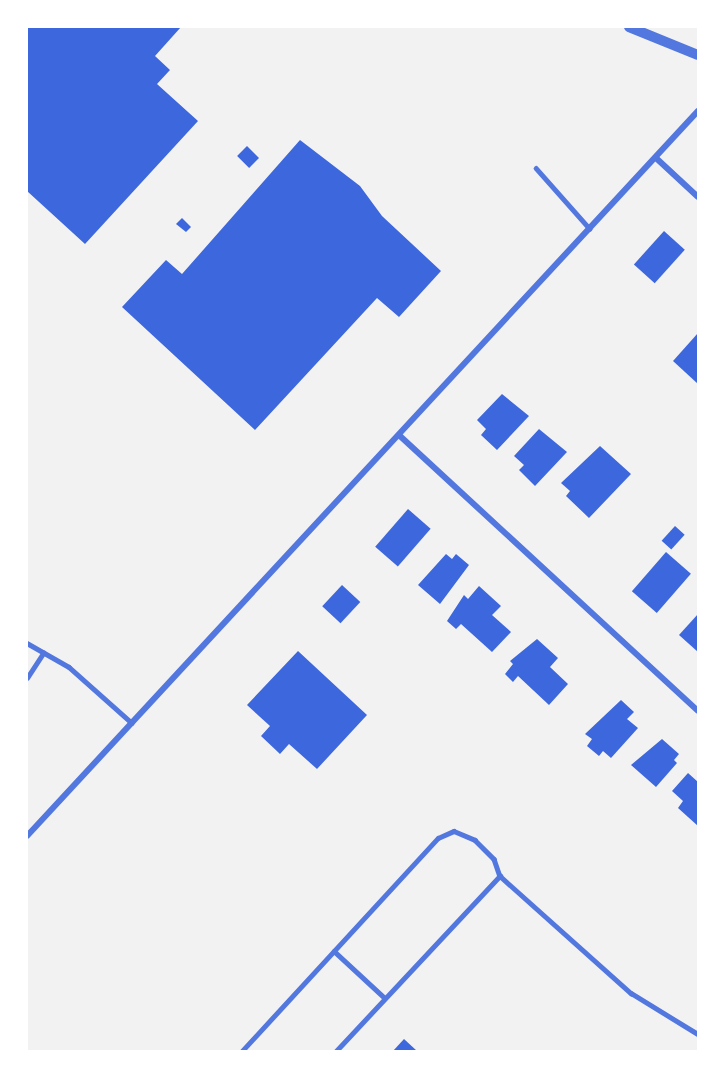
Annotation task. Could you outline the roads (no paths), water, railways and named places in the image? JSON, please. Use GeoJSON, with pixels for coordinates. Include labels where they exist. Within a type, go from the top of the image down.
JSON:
{"type":"FeatureCollection","features":[{"type":"Feature","properties":{"kind":"street"},"geometry":{"type":"LineString","coordinates":[[629,27],[698,55]]}},
{"type":"Feature","properties":{"kind":"street"},"geometry":{"type":"LineString","coordinates":[[27,836],[400,436],[698,111]]}},
{"type":"Feature","properties":{"kind":"street"},"geometry":{"type":"LineString","coordinates":[[656,158],[698,197]]}},
{"type":"Feature","properties":{"kind":"street"},"geometry":{"type":"LineString","coordinates":[[400,436],[698,711]]}},
{"type":"Feature","properties":{"kind":"lane"},"geometry":{"type":"LineString","coordinates":[[536,168],[590,229]]}},
{"type":"Feature","properties":{"kind":"lane"},"geometry":{"type":"LineString","coordinates":[[27,643],[95,688],[132,723]]}},
{"type":"Feature","properties":{"kind":"lane"},"geometry":{"type":"LineString","coordinates":[[27,678],[43,652]]}},
{"type":"Feature","properties":{"kind":"lane"},"geometry":{"type":"LineString","coordinates":[[242,1051],[438,838],[454,831],[475,840],[494,859],[500,876],[632,993],[698,1034]]}},
{"type":"Feature","properties":{"kind":"lane"},"geometry":{"type":"LineString","coordinates":[[336,1051],[500,876]]}},
{"type":"Feature","properties":{"kind":"lane"},"geometry":{"type":"LineString","coordinates":[[334,951],[385,998]]}}]}
